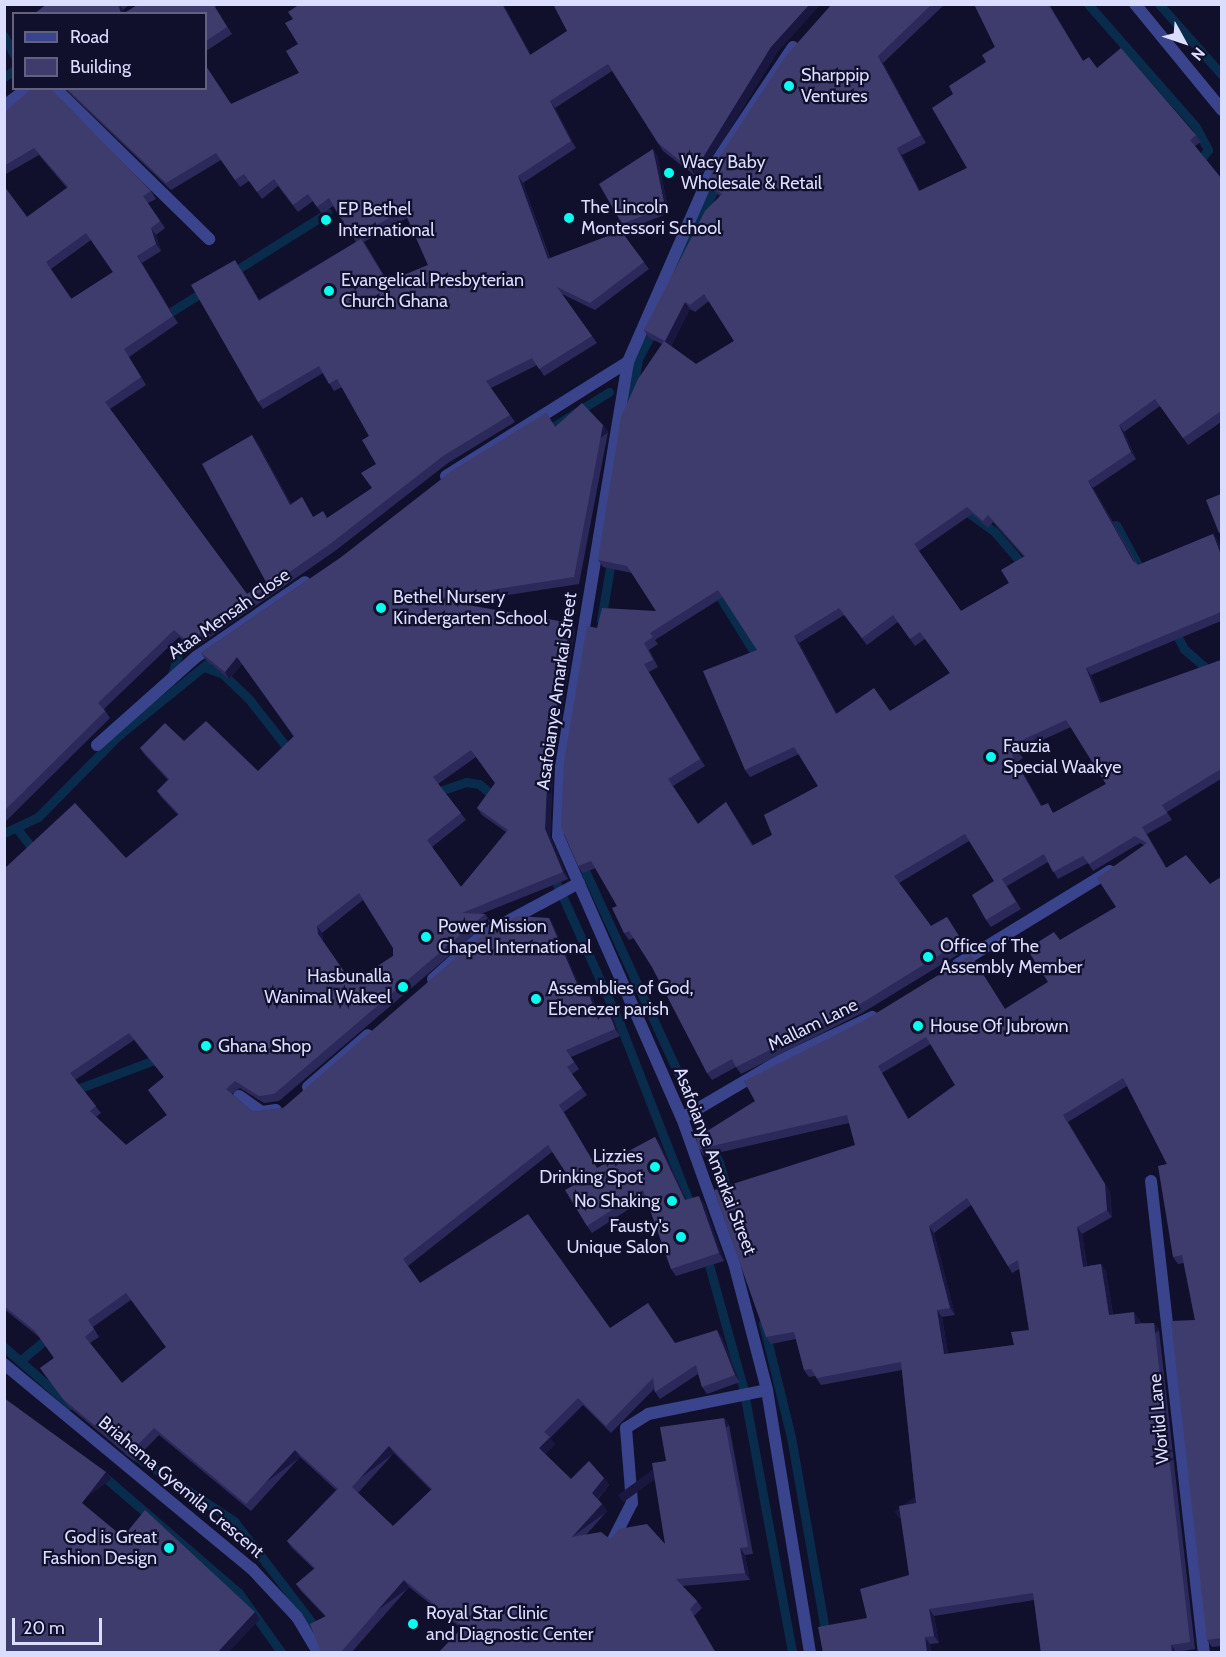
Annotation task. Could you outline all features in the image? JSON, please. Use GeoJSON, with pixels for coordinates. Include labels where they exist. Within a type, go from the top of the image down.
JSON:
{"type":"FeatureCollection","features":[{"type":"Feature","properties":{"kind":"street"},"geometry":{"type":"LineString","coordinates":[[1135,4],[1221,110]]}},
{"type":"Feature","properties":{"kind":"street","name":"Asafoianye Amarkai Street"},"geometry":{"type":"LineString","coordinates":[[803,37],[714,165],[628,362],[561,768],[558,836],[682,1118],[734,1263],[767,1390],[810,1653]]}},
{"type":"Feature","properties":{"kind":"street"},"geometry":{"type":"LineString","coordinates":[[4,106],[25,90]]}},
{"type":"Feature","properties":{"kind":"street"},"geometry":{"type":"LineString","coordinates":[[57,90],[209,239]]}},
{"type":"Feature","properties":{"kind":"street"},"geometry":{"type":"LineString","coordinates":[[437,483],[628,362]]}},
{"type":"Feature","properties":{"kind":"street","name":"Ataa Mensah Close"},"geometry":{"type":"LineString","coordinates":[[97,745],[196,657],[320,572]]}},
{"type":"Feature","properties":{"kind":"street"},"geometry":{"type":"LineString","coordinates":[[945,972],[1124,862]]}},
{"type":"Feature","properties":{"kind":"street"},"geometry":{"type":"LineString","coordinates":[[418,992],[482,935],[579,883]]}},
{"type":"Feature","properties":{"kind":"street","name":"Mallam Lane"},"geometry":{"type":"LineString","coordinates":[[682,1118],[781,1060],[886,1008]]}},
{"type":"Feature","properties":{"kind":"street"},"geometry":{"type":"LineString","coordinates":[[239,1096],[262,1112],[283,1109],[382,1023]]}},
{"type":"Feature","properties":{"kind":"street","name":"Worlid Lane"},"geometry":{"type":"LineString","coordinates":[[1151,1181],[1204,1653]]}},
{"type":"Feature","properties":{"kind":"street","name":"Briahema Gyemila Crescent"},"geometry":{"type":"LineString","coordinates":[[4,1364],[252,1569],[297,1617],[318,1653]]}},
{"type":"Feature","properties":{"kind":"street"},"geometry":{"type":"LineString","coordinates":[[614,1538],[632,1503],[626,1428],[648,1414],[767,1390]]}},
{"type":"Feature","properties":{"kind":"building"},"geometry":{"type":"Polygon","coordinates":[[[47,4],[118,4],[120,12],[37,12],[47,4]]]}},
{"type":"Feature","properties":{"kind":"building"},"geometry":{"type":"Polygon","coordinates":[[[139,4],[213,4],[227,27],[207,40],[207,12],[126,12],[139,4]]]}},
{"type":"Feature","properties":{"kind":"building"},"geometry":{"type":"Polygon","coordinates":[[[300,4],[502,4],[530,55],[567,31],[553,4],[810,4],[771,47],[694,172],[658,143],[608,64],[550,101],[571,141],[518,176],[548,259],[621,231],[644,262],[590,303],[557,287],[592,336],[539,369],[532,358],[486,381],[510,415],[443,456],[330,544],[188,642],[174,630],[98,703],[105,711],[4,811],[4,186],[27,217],[68,187],[34,148],[4,166],[4,113],[30,90],[52,90],[151,191],[143,196],[160,221],[151,228],[156,244],[137,256],[173,316],[124,349],[141,377],[105,402],[247,594],[266,582],[202,464],[252,435],[290,505],[302,497],[313,517],[323,511],[327,518],[372,488],[361,473],[376,464],[362,440],[369,436],[337,379],[329,384],[319,366],[258,402],[191,285],[235,260],[259,301],[361,239],[387,282],[428,265],[404,210],[353,238],[329,198],[317,207],[308,194],[293,205],[274,179],[257,192],[244,174],[235,180],[216,153],[166,183],[68,90],[207,90],[207,68],[231,104],[299,73],[286,51],[298,44],[285,23],[293,19],[288,12],[300,4]],[[86,233],[46,262],[71,299],[113,272],[86,233]]]}},
{"type":"Feature","properties":{"kind":"building"},"geometry":{"type":"Polygon","coordinates":[[[832,4],[932,4],[878,56],[921,135],[897,148],[919,191],[967,168],[932,108],[953,94],[949,86],[986,62],[982,55],[995,47],[974,4],[1048,4],[1083,61],[1089,57],[1097,68],[1121,48],[1196,135],[1190,140],[1221,178],[1221,411],[1183,438],[1155,399],[1119,425],[1131,452],[1088,481],[1133,561],[1138,565],[1213,534],[1221,555],[1221,612],[1086,668],[1100,703],[1221,660],[1221,769],[1162,805],[1167,813],[1142,827],[1166,868],[1186,855],[1210,884],[1221,877],[1221,1638],[1207,1640],[1171,1321],[1195,1320],[1182,1255],[1173,1257],[1158,1166],[1167,1164],[1123,1078],[1063,1115],[1105,1184],[1107,1210],[1077,1227],[1083,1267],[1101,1264],[1109,1315],[1134,1312],[1135,1324],[1154,1323],[1190,1642],[1171,1645],[1172,1653],[1041,1653],[1033,1593],[929,1609],[934,1636],[925,1637],[927,1653],[823,1653],[818,1627],[867,1618],[860,1589],[909,1575],[899,1506],[916,1503],[901,1362],[817,1378],[811,1369],[804,1370],[794,1332],[766,1337],[714,1190],[855,1145],[847,1115],[699,1149],[696,1138],[755,1101],[744,1081],[865,1020],[971,955],[1005,1009],[1048,982],[1027,949],[1054,932],[1060,940],[1116,907],[1097,878],[1147,843],[1135,836],[1089,864],[1083,856],[1053,872],[1044,854],[1002,879],[1016,902],[986,920],[972,895],[994,881],[965,834],[894,876],[931,926],[947,917],[962,941],[857,1006],[736,1067],[732,1059],[707,1073],[652,967],[629,931],[624,933],[612,908],[617,906],[591,861],[578,866],[561,827],[564,762],[587,626],[597,628],[602,608],[656,611],[627,566],[598,560],[621,417],[638,379],[664,341],[696,364],[734,341],[704,294],[690,305],[685,302],[665,341],[644,330],[705,211],[722,194],[707,183],[716,162],[785,57],[832,4]],[[967,507],[914,544],[961,611],[1009,583],[1001,570],[1025,556],[988,515],[983,521],[967,507]],[[718,590],[650,633],[653,637],[644,643],[653,660],[644,664],[700,759],[668,779],[698,824],[726,802],[752,846],[772,835],[764,815],[818,786],[794,747],[745,770],[703,671],[757,650],[718,590]],[[839,608],[794,636],[836,714],[874,688],[890,711],[950,673],[920,632],[910,639],[893,615],[862,638],[839,608]],[[1066,720],[1013,744],[1018,751],[1012,755],[1041,806],[1048,803],[1053,813],[1106,784],[1066,720]],[[926,1037],[878,1066],[908,1119],[955,1085],[926,1037]],[[967,1198],[929,1226],[950,1308],[937,1310],[944,1354],[1014,1345],[1011,1332],[1029,1330],[1018,1260],[1008,1266],[967,1198]]]}},
{"type":"Feature","properties":{"kind":"building"},"geometry":{"type":"Polygon","coordinates":[[[653,149],[665,207],[622,224],[599,184],[653,149]]]}},
{"type":"Feature","properties":{"kind":"building"},"geometry":{"type":"Polygon","coordinates":[[[582,403],[603,425],[574,577],[433,599],[570,623],[548,760],[545,829],[563,872],[462,913],[485,914],[274,1094],[259,1096],[235,1081],[226,1089],[253,1112],[283,1108],[482,935],[517,916],[549,918],[580,991],[587,988],[594,1009],[606,1005],[615,1029],[566,1050],[574,1062],[567,1067],[582,1088],[559,1105],[597,1168],[655,1137],[685,1200],[699,1196],[719,1253],[671,1269],[643,1190],[587,1226],[565,1190],[574,1185],[548,1145],[403,1259],[420,1283],[528,1214],[610,1328],[648,1303],[675,1343],[717,1330],[735,1375],[702,1387],[696,1365],[655,1392],[653,1378],[606,1426],[578,1398],[544,1432],[550,1437],[539,1448],[571,1479],[589,1461],[604,1478],[592,1493],[602,1504],[572,1537],[601,1532],[610,1539],[619,1529],[647,1524],[665,1544],[652,1463],[666,1461],[660,1427],[724,1418],[748,1547],[740,1548],[745,1573],[676,1579],[697,1601],[690,1609],[716,1653],[438,1653],[463,1627],[404,1580],[340,1653],[321,1653],[310,1624],[326,1616],[296,1584],[315,1568],[287,1541],[338,1489],[295,1450],[246,1504],[154,1428],[129,1454],[63,1399],[40,1368],[54,1358],[35,1331],[4,1306],[4,869],[75,803],[126,858],[179,814],[157,791],[169,779],[140,748],[165,723],[184,741],[206,721],[258,771],[294,736],[237,657],[225,672],[201,653],[340,558],[453,470],[546,413],[555,427],[582,403]],[[471,750],[433,777],[461,813],[427,840],[461,887],[508,830],[477,808],[495,783],[471,750]],[[359,893],[317,926],[318,934],[352,983],[393,956],[393,948],[359,893]],[[129,1033],[70,1073],[96,1106],[90,1111],[126,1145],[167,1115],[148,1090],[164,1077],[129,1033]],[[126,1293],[88,1320],[94,1329],[85,1337],[122,1383],[166,1347],[126,1293]],[[389,1446],[352,1487],[393,1526],[432,1489],[389,1446]]]}},
{"type":"Feature","properties":{"kind":"building"},"geometry":{"type":"Polygon","coordinates":[[[1221,494],[1221,532],[1219,533],[1206,500],[1221,494]]]}},
{"type":"Feature","properties":{"kind":"building"},"geometry":{"type":"Polygon","coordinates":[[[4,1398],[106,1472],[82,1503],[123,1537],[145,1510],[255,1612],[217,1653],[4,1653],[4,1398]]]}},
{"type":"Feature","properties":{"kind":"waterway"},"geometry":{"type":"LineString","coordinates":[[1088,4],[1196,127],[1208,150],[1197,164]]}},
{"type":"Feature","properties":{"kind":"waterway"},"geometry":{"type":"LineString","coordinates":[[1159,4],[1222,75]]}},
{"type":"Feature","properties":{"kind":"waterway"},"geometry":{"type":"LineString","coordinates":[[4,36],[12,51]]}},
{"type":"Feature","properties":{"kind":"waterway"},"geometry":{"type":"LineString","coordinates":[[4,77],[12,71]]}},
{"type":"Feature","properties":{"kind":"waterway"},"geometry":{"type":"LineString","coordinates":[[672,277],[718,181]]}},
{"type":"Feature","properties":{"kind":"waterway"},"geometry":{"type":"LineString","coordinates":[[230,274],[327,213]]}},
{"type":"Feature","properties":{"kind":"waterway"},"geometry":{"type":"LineString","coordinates":[[161,318],[206,290]]}},
{"type":"Feature","properties":{"kind":"waterway"},"geometry":{"type":"LineString","coordinates":[[631,401],[638,359],[655,327]]}},
{"type":"Feature","properties":{"kind":"waterway"},"geometry":{"type":"LineString","coordinates":[[546,431],[609,392]]}},
{"type":"Feature","properties":{"kind":"waterway"},"geometry":{"type":"LineString","coordinates":[[962,508],[994,531],[1023,565]]}},
{"type":"Feature","properties":{"kind":"waterway"},"geometry":{"type":"LineString","coordinates":[[1105,530],[1116,525],[1144,576]]}},
{"type":"Feature","properties":{"kind":"waterway"},"geometry":{"type":"LineString","coordinates":[[601,620],[612,556]]}},
{"type":"Feature","properties":{"kind":"waterway"},"geometry":{"type":"LineString","coordinates":[[720,597],[759,660]]}},
{"type":"Feature","properties":{"kind":"waterway"},"geometry":{"type":"LineString","coordinates":[[1174,630],[1184,649],[1222,682]]}},
{"type":"Feature","properties":{"kind":"waterway"},"geometry":{"type":"LineString","coordinates":[[170,682],[180,646],[193,635]]}},
{"type":"Feature","properties":{"kind":"waterway"},"geometry":{"type":"LineString","coordinates":[[4,833],[38,817],[119,735],[208,663]]}},
{"type":"Feature","properties":{"kind":"waterway"},"geometry":{"type":"LineString","coordinates":[[204,667],[223,674],[249,699],[292,754]]}},
{"type":"Feature","properties":{"kind":"waterway"},"geometry":{"type":"LineString","coordinates":[[434,793],[466,782],[479,784],[497,799]]}},
{"type":"Feature","properties":{"kind":"waterway"},"geometry":{"type":"LineString","coordinates":[[18,830],[36,853]]}},
{"type":"Feature","properties":{"kind":"waterway"},"geometry":{"type":"LineString","coordinates":[[581,862],[719,1162],[729,1197]]}},
{"type":"Feature","properties":{"kind":"waterway"},"geometry":{"type":"LineString","coordinates":[[552,873],[619,1022],[692,1209]]}},
{"type":"Feature","properties":{"kind":"waterway"},"geometry":{"type":"LineString","coordinates":[[69,1092],[160,1058]]}},
{"type":"Feature","properties":{"kind":"waterway"},"geometry":{"type":"LineString","coordinates":[[706,1254],[743,1387],[792,1652]]}},
{"type":"Feature","properties":{"kind":"waterway"},"geometry":{"type":"LineString","coordinates":[[763,1323],[791,1437],[829,1652]]}},
{"type":"Feature","properties":{"kind":"waterway"},"geometry":{"type":"LineString","coordinates":[[20,1361],[51,1335]]}},
{"type":"Feature","properties":{"kind":"waterway"},"geometry":{"type":"LineString","coordinates":[[4,1347],[70,1405]]}},
{"type":"Feature","properties":{"kind":"waterway"},"geometry":{"type":"LineString","coordinates":[[128,1451],[234,1521],[334,1652]]}},
{"type":"Feature","properties":{"kind":"waterway"},"geometry":{"type":"LineString","coordinates":[[101,1474],[239,1593],[281,1652]]}},
{"type":"Feature","properties":{"kind":"place","name":"Sharppip Ventures"},"geometry":{"type":"Point","coordinates":[789,86]}},
{"type":"Feature","properties":{"kind":"place","name":"Wacy Baby Wholesale & Retail"},"geometry":{"type":"Point","coordinates":[669,173]}},
{"type":"Feature","properties":{"kind":"place","name":"The Lincoln Montessori School"},"geometry":{"type":"Point","coordinates":[569,218]}},
{"type":"Feature","properties":{"kind":"place","name":"EP Bethel International"},"geometry":{"type":"Point","coordinates":[326,220]}},
{"type":"Feature","properties":{"kind":"place","name":"Evangelical Presbyterian Church Ghana"},"geometry":{"type":"Point","coordinates":[329,291]}},
{"type":"Feature","properties":{"kind":"place","name":"Bethel Nursery Kindergarten School"},"geometry":{"type":"Point","coordinates":[381,608]}},
{"type":"Feature","properties":{"kind":"place","name":"Fauzia Special Waakye"},"geometry":{"type":"Point","coordinates":[991,757]}},
{"type":"Feature","properties":{"kind":"place","name":"Power Mission Chapel International"},"geometry":{"type":"Point","coordinates":[426,937]}},
{"type":"Feature","properties":{"kind":"place","name":"Office of The Assembly Member"},"geometry":{"type":"Point","coordinates":[928,957]}},
{"type":"Feature","properties":{"kind":"place","name":"Hasbunalla Wanimal Wakeel"},"geometry":{"type":"Point","coordinates":[403,987]}},
{"type":"Feature","properties":{"kind":"place","name":"Assemblies of God, Ebenezer parish"},"geometry":{"type":"Point","coordinates":[536,999]}},
{"type":"Feature","properties":{"kind":"place","name":"House Of Jubrown"},"geometry":{"type":"Point","coordinates":[918,1026]}},
{"type":"Feature","properties":{"kind":"place","name":"Ghana Shop"},"geometry":{"type":"Point","coordinates":[206,1046]}},
{"type":"Feature","properties":{"kind":"place","name":"Lizzies Drinking Spot"},"geometry":{"type":"Point","coordinates":[655,1167]}},
{"type":"Feature","properties":{"kind":"place","name":"No Shaking"},"geometry":{"type":"Point","coordinates":[672,1201]}},
{"type":"Feature","properties":{"kind":"place","name":"Fausty's Unique Salon"},"geometry":{"type":"Point","coordinates":[681,1237]}},
{"type":"Feature","properties":{"kind":"place","name":"God is Great Fashion Design"},"geometry":{"type":"Point","coordinates":[169,1548]}},
{"type":"Feature","properties":{"kind":"place","name":"Royal Star Clinic and Diagnostic Center"},"geometry":{"type":"Point","coordinates":[413,1624]}}]}
